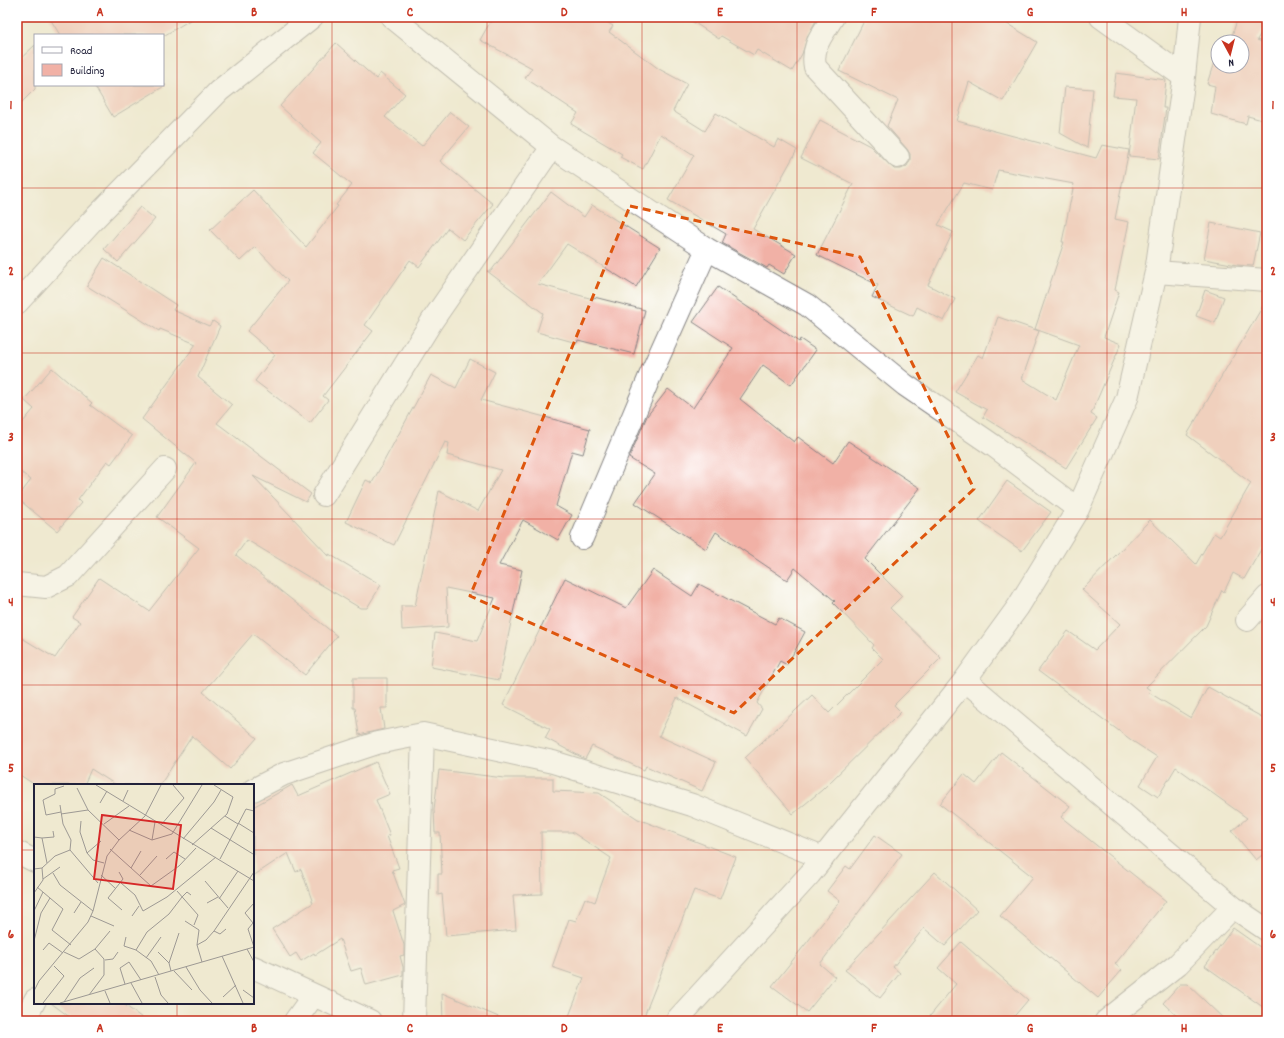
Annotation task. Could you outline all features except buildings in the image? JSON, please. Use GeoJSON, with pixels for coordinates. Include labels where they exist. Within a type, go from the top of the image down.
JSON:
{"type":"FeatureCollection","features":[{"type":"Feature","properties":{"kind":"street"},"geometry":{"type":"LineString","coordinates":[[17,303],[92,221],[220,91],[312,17]]}},
{"type":"Feature","properties":{"kind":"street"},"geometry":{"type":"LineString","coordinates":[[392,17],[552,147],[707,249],[807,305],[905,385],[994,446],[1078,509]]}},
{"type":"Feature","properties":{"kind":"street"},"geometry":{"type":"LineString","coordinates":[[833,17],[816,46],[813,56],[815,67],[898,157]]}},
{"type":"Feature","properties":{"kind":"street"},"geometry":{"type":"LineString","coordinates":[[1101,17],[1184,77]]}},
{"type":"Feature","properties":{"kind":"street"},"geometry":{"type":"LineString","coordinates":[[676,1021],[823,858],[965,680],[1018,607],[1078,509],[1127,398],[1156,272],[1184,77],[1190,17]]}},
{"type":"Feature","properties":{"kind":"street"},"geometry":{"type":"LineString","coordinates":[[324,494],[432,321],[552,147]]}},
{"type":"Feature","properties":{"kind":"street"},"geometry":{"type":"LineString","coordinates":[[582,538],[650,376],[707,249]]}},
{"type":"Feature","properties":{"kind":"street"},"geometry":{"type":"LineString","coordinates":[[1156,272],[1267,280]]}},
{"type":"Feature","properties":{"kind":"street"},"geometry":{"type":"LineString","coordinates":[[17,584],[46,587],[68,576],[165,469]]}},
{"type":"Feature","properties":{"kind":"street"},"geometry":{"type":"LineString","coordinates":[[1247,620],[1267,597]]}},
{"type":"Feature","properties":{"kind":"street"},"geometry":{"type":"LineString","coordinates":[[965,680],[1233,907],[1267,930]]}},
{"type":"Feature","properties":{"kind":"street"},"geometry":{"type":"LineString","coordinates":[[254,789],[284,774],[377,743],[423,734],[553,762],[692,805],[823,858]]}},
{"type":"Feature","properties":{"kind":"street"},"geometry":{"type":"LineString","coordinates":[[414,1021],[423,734]]}},
{"type":"Feature","properties":{"kind":"street"},"geometry":{"type":"LineString","coordinates":[[17,852],[34,860]]}},
{"type":"Feature","properties":{"kind":"street"},"geometry":{"type":"LineString","coordinates":[[1106,1021],[1178,964],[1233,907]]}},
{"type":"Feature","properties":{"kind":"street"},"geometry":{"type":"LineString","coordinates":[[254,967],[370,1021]]}},
{"type":"Feature","properties":{"kind":"street"},"geometry":{"type":"LineString","coordinates":[[295,1021],[313,996]]}},
{"type":"Feature","properties":{"kind":"street"},"geometry":{"type":"LineString","coordinates":[[24,1021],[34,1002]]}},
{"type":"Feature","properties":{"kind":"highlighted area"},"geometry":{"type":"Polygon","coordinates":[[[630,206],[860,257],[974,489],[734,713],[470,596],[630,206]]]}}]}
